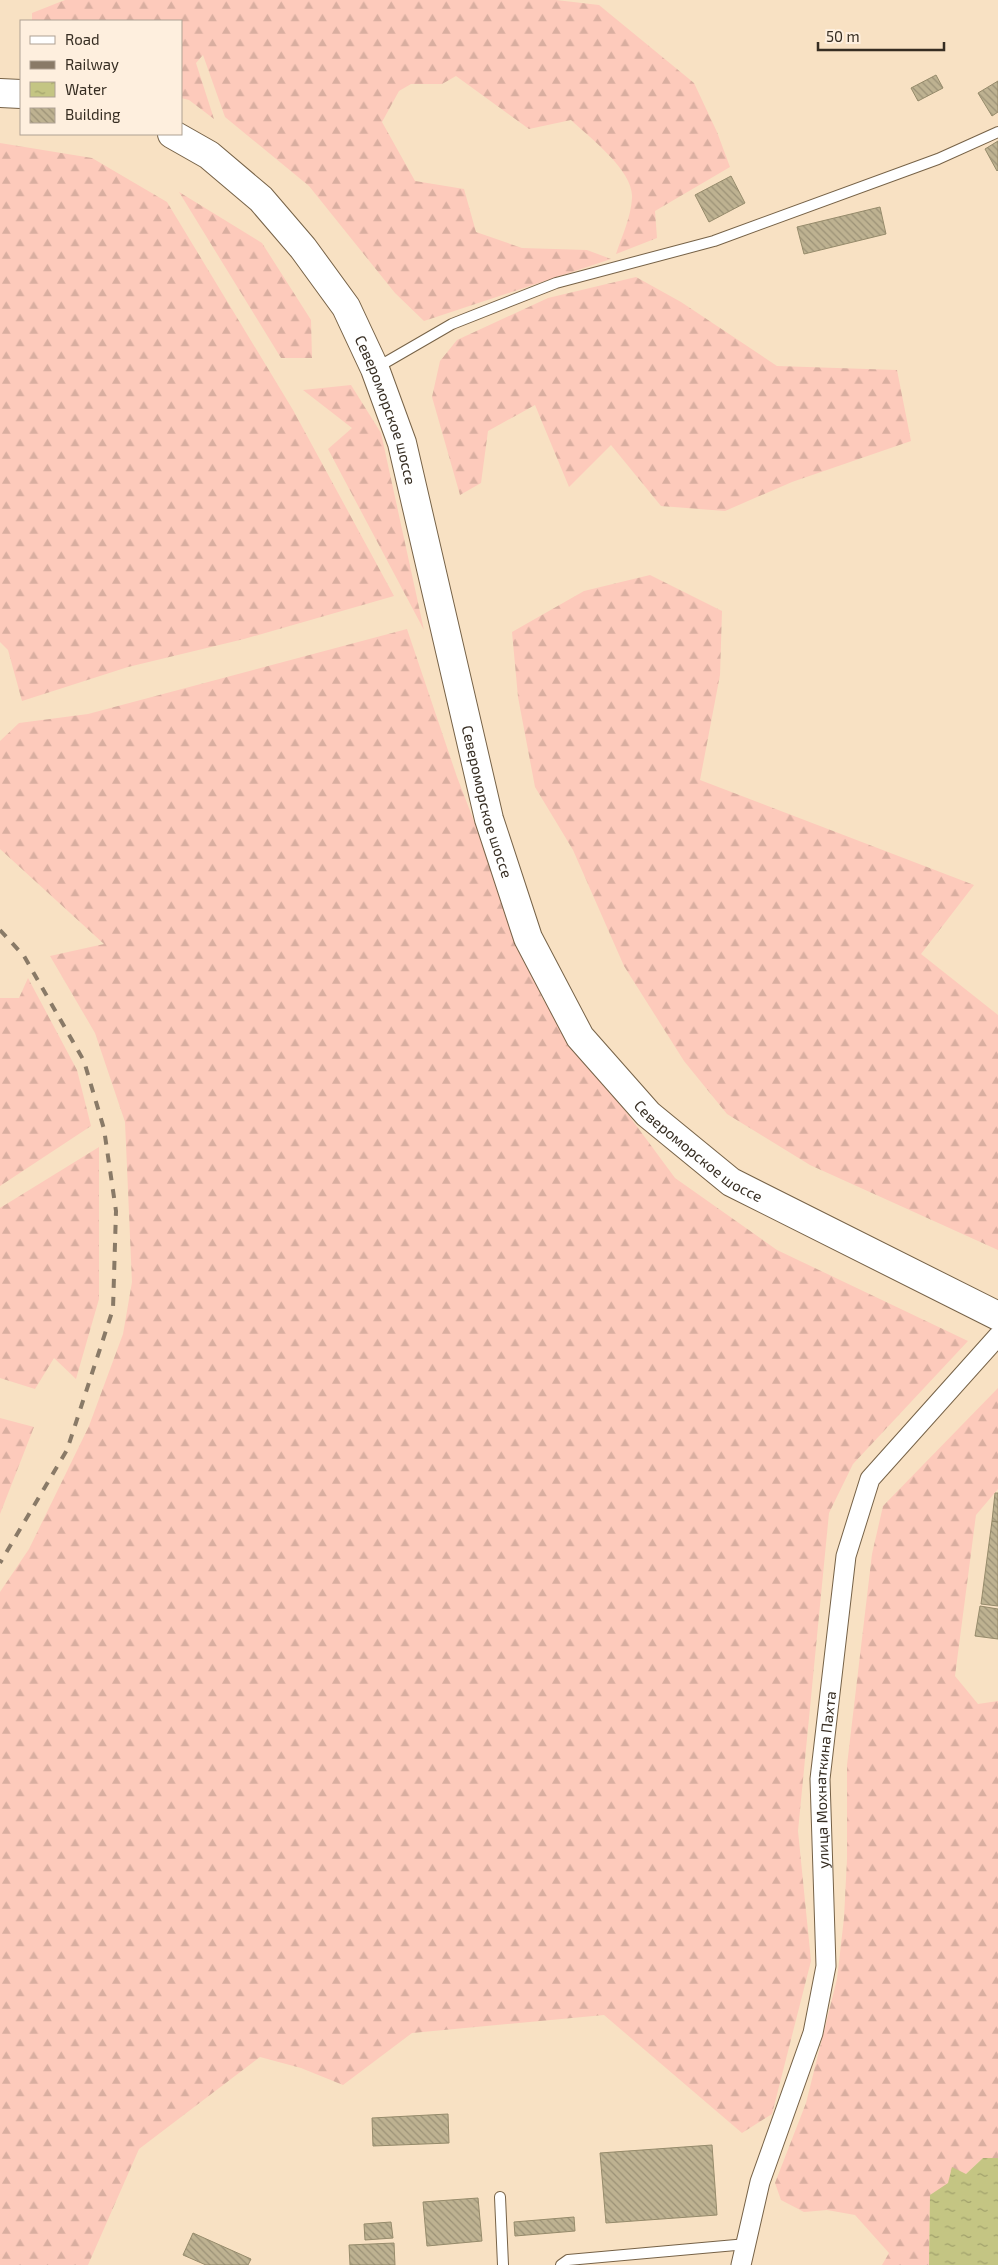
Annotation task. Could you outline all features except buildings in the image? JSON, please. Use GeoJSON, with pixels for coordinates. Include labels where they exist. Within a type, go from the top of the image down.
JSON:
{"type":"FeatureCollection","features":[{"type":"Feature","properties":{"kind":"main road"},"geometry":{"type":"LineString","coordinates":[[0,93],[20,94]]}},
{"type":"Feature","properties":{"kind":"main road","name":"Североморское шоссе"},"geometry":{"type":"LineString","coordinates":[[174,135],[209,155],[261,199],[303,248],[346,307],[375,369],[402,443],[489,820],[528,938],[580,1037],[648,1114],[731,1182],[998,1316]]}},
{"type":"Feature","properties":{"kind":"street","name":"улица Мохнаткина Пахта"},"geometry":{"type":"LineString","coordinates":[[741,2265],[760,2182],[813,2033],[826,1966],[820,1779],[846,1556],[870,1479],[998,1336]]}},
{"type":"Feature","properties":{"kind":"lane"},"geometry":{"type":"LineString","coordinates":[[375,369],[452,324],[556,283],[714,241],[938,159],[998,132]]}},
{"type":"Feature","properties":{"kind":"lane"},"geometry":{"type":"LineString","coordinates":[[500,2197],[503,2265]]}},
{"type":"Feature","properties":{"kind":"lane"},"geometry":{"type":"LineString","coordinates":[[561,2265],[568,2260],[747,2244]]}},
{"type":"Feature","properties":{"kind":"green space"},"geometry":{"type":"Polygon","coordinates":[[[65,0],[556,0],[599,5],[694,83],[717,132],[730,167],[655,211],[657,238],[616,254],[630,212],[631,188],[619,166],[571,120],[529,129],[456,76],[442,84],[411,84],[399,91],[382,122],[415,181],[464,189],[476,232],[522,248],[587,250],[611,259],[424,321],[395,293],[309,186],[225,117],[203,55],[196,63],[214,119],[189,100],[182,98],[182,20],[32,20],[32,13],[65,0]]]}},
{"type":"Feature","properties":{"kind":"green space"},"geometry":{"type":"Polygon","coordinates":[[[0,143],[92,158],[167,202],[293,410],[394,596],[244,639],[128,667],[22,701],[8,650],[0,642],[0,143]]]}},
{"type":"Feature","properties":{"kind":"green space"},"geometry":{"type":"Polygon","coordinates":[[[179,192],[262,243],[311,320],[312,358],[281,358],[179,192]]]}},
{"type":"Feature","properties":{"kind":"green space"},"geometry":{"type":"Polygon","coordinates":[[[636,277],[681,302],[777,366],[897,370],[911,441],[792,482],[725,511],[661,506],[611,445],[569,487],[535,405],[488,431],[481,483],[460,495],[432,397],[440,361],[457,340],[548,298],[636,277]]]}},
{"type":"Feature","properties":{"kind":"green space"},"geometry":{"type":"Polygon","coordinates":[[[351,385],[381,433],[424,630],[328,449],[352,428],[303,390],[351,385]]]}},
{"type":"Feature","properties":{"kind":"green space"},"geometry":{"type":"Polygon","coordinates":[[[650,575],[722,611],[720,675],[700,780],[974,885],[921,954],[998,1015],[998,1250],[810,1165],[727,1114],[684,1061],[624,966],[573,850],[535,787],[518,697],[512,632],[584,591],[650,575]]]}},
{"type":"Feature","properties":{"kind":"green space"},"geometry":{"type":"Polygon","coordinates":[[[407,629],[457,777],[542,998],[675,1178],[777,1250],[968,1341],[853,1464],[829,1513],[798,1831],[811,1961],[772,2114],[742,2133],[604,2015],[412,2033],[343,2085],[301,2068],[260,2057],[139,2149],[88,2265],[0,2265],[0,1592],[29,1549],[89,1426],[123,1334],[132,1282],[125,1122],[95,1033],[50,956],[104,944],[0,849],[0,741],[19,723],[88,714],[407,629]]]}},
{"type":"Feature","properties":{"kind":"green space"},"geometry":{"type":"Polygon","coordinates":[[[28,978],[77,1070],[91,1126],[0,1186],[0,998],[19,998],[28,978]]]}},
{"type":"Feature","properties":{"kind":"green space"},"geometry":{"type":"Polygon","coordinates":[[[99,1147],[99,1299],[76,1379],[54,1358],[35,1389],[0,1378],[0,1208],[99,1147]]]}},
{"type":"Feature","properties":{"kind":"green space"},"geometry":{"type":"Polygon","coordinates":[[[998,1388],[998,1489],[976,1515],[955,1676],[978,1704],[998,1701],[998,2158],[983,2158],[966,2174],[930,2195],[929,2265],[882,2265],[889,2253],[855,2215],[827,2210],[804,2212],[781,2200],[775,2183],[806,2103],[837,1979],[844,1918],[847,1859],[847,1765],[872,1554],[883,1506],[998,1388]]]}},
{"type":"Feature","properties":{"kind":"green space"},"geometry":{"type":"Polygon","coordinates":[[[0,1418],[34,1427],[0,1514],[0,1418]]]}},
{"type":"Feature","properties":{"kind":"water"},"geometry":{"type":"Polygon","coordinates":[[[983,2158],[998,2158],[998,2265],[929,2265],[930,2195],[948,2183],[952,2167],[966,2174],[983,2158]]]}},
{"type":"Feature","properties":{"kind":"railway"},"geometry":{"type":"LineString","coordinates":[[0,930],[24,956],[84,1061],[104,1129],[116,1211],[113,1309],[67,1450],[0,1563]]}}]}
